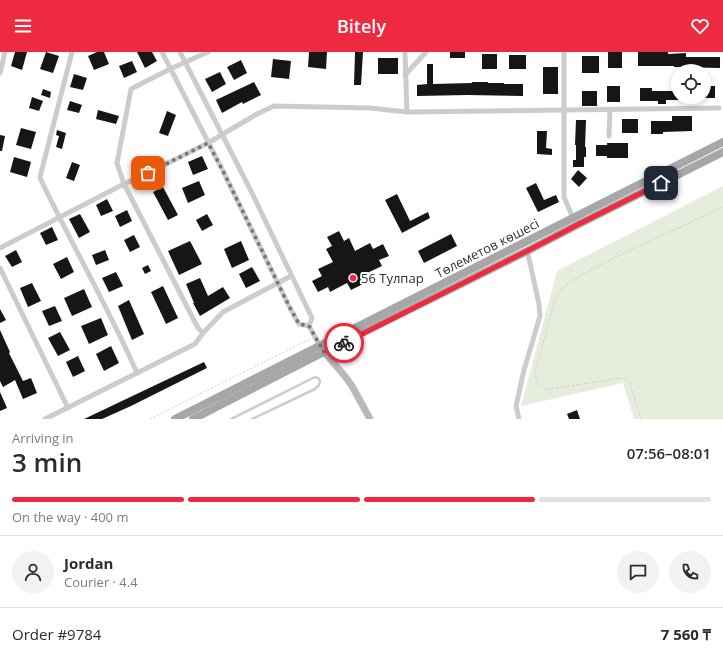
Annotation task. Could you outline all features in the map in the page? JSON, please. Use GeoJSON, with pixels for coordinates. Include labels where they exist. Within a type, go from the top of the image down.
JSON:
{"type":"FeatureCollection","features":[{"type":"Feature","properties":{"kind":"main road","name":"Төлеметов көшесі"},"geometry":{"type":"LineString","coordinates":[[427,297],[573,218],[723,142]]}},
{"type":"Feature","properties":{"kind":"main road","name":"Төлеметов көшесі"},"geometry":{"type":"LineString","coordinates":[[175,419],[427,297],[529,250],[723,152]]}},
{"type":"Feature","properties":{"kind":"main road","name":"Төлеметов көшесі"},"geometry":{"type":"LineString","coordinates":[[193,419],[204,417],[322,349]]}},
{"type":"Feature","properties":{"kind":"street"},"geometry":{"type":"LineString","coordinates":[[0,73],[5,52]]}},
{"type":"Feature","properties":{"kind":"street"},"geometry":{"type":"LineString","coordinates":[[72,52],[40,177],[137,373]]}},
{"type":"Feature","properties":{"kind":"street"},"geometry":{"type":"LineString","coordinates":[[162,52],[299,324],[309,326],[322,349],[352,386],[370,419]]}},
{"type":"Feature","properties":{"kind":"street"},"geometry":{"type":"LineString","coordinates":[[180,52],[252,193],[312,318],[309,326]]}},
{"type":"Feature","properties":{"kind":"street"},"geometry":{"type":"LineString","coordinates":[[203,333],[198,328],[124,184],[117,163],[131,89],[208,52]]}},
{"type":"Feature","properties":{"kind":"street"},"geometry":{"type":"LineString","coordinates":[[405,52],[407,112]]}},
{"type":"Feature","properties":{"kind":"street"},"geometry":{"type":"LineString","coordinates":[[405,75],[426,52]]}},
{"type":"Feature","properties":{"kind":"street"},"geometry":{"type":"LineString","coordinates":[[564,52],[564,197],[573,218]]}},
{"type":"Feature","properties":{"kind":"street"},"geometry":{"type":"LineString","coordinates":[[0,248],[124,184],[208,143],[257,114],[274,106],[370,108],[407,112],[719,108]]}},
{"type":"Feature","properties":{"kind":"street"},"geometry":{"type":"LineString","coordinates":[[609,136],[610,109]]}},
{"type":"Feature","properties":{"kind":"street"},"geometry":{"type":"LineString","coordinates":[[519,419],[516,406],[524,370],[540,316],[539,304],[528,254],[529,250]]}},
{"type":"Feature","properties":{"kind":"street"},"geometry":{"type":"LineString","coordinates":[[0,268],[68,408]]}},
{"type":"Feature","properties":{"kind":"street"},"geometry":{"type":"LineString","coordinates":[[45,419],[195,344],[203,333],[223,312],[291,276]]}},
{"type":"Feature","properties":{"kind":"lane"},"geometry":{"type":"LineString","coordinates":[[231,419],[315,377],[320,381],[320,385],[315,389],[252,419]]}},
{"type":"Feature","properties":{"kind":"path"},"geometry":{"type":"LineString","coordinates":[[641,419],[629,382],[626,379],[621,378],[550,389],[543,388],[538,383],[535,376],[536,368],[556,297],[563,286],[581,275],[723,207]]}},
{"type":"Feature","properties":{"kind":"path"},"geometry":{"type":"LineString","coordinates":[[150,419],[315,336]]}},
{"type":"Feature","properties":{"kind":"green space"},"geometry":{"type":"Polygon","coordinates":[[[723,186],[723,419],[634,419],[623,383],[521,406],[557,271],[723,186]]]}},
{"type":"Feature","properties":{"kind":"building"},"geometry":{"type":"Polygon","coordinates":[[[15,52],[27,52],[22,70],[11,66],[15,52]]]}},
{"type":"Feature","properties":{"kind":"building"},"geometry":{"type":"Polygon","coordinates":[[[46,52],[59,56],[53,73],[40,69],[46,52]]]}},
{"type":"Feature","properties":{"kind":"building"},"geometry":{"type":"Polygon","coordinates":[[[97,52],[104,52],[109,64],[94,70],[88,56],[97,52]]]}},
{"type":"Feature","properties":{"kind":"building"},"geometry":{"type":"Polygon","coordinates":[[[137,52],[152,52],[157,61],[145,68],[137,52]]]}},
{"type":"Feature","properties":{"kind":"building"},"geometry":{"type":"Polygon","coordinates":[[[309,52],[327,52],[326,69],[308,67],[309,52]]]}},
{"type":"Feature","properties":{"kind":"building"},"geometry":{"type":"Polygon","coordinates":[[[355,52],[363,52],[361,85],[354,85],[355,52]]]}},
{"type":"Feature","properties":{"kind":"building"},"geometry":{"type":"Polygon","coordinates":[[[450,52],[465,52],[465,58],[450,58],[450,52]]]}},
{"type":"Feature","properties":{"kind":"building"},"geometry":{"type":"Polygon","coordinates":[[[608,52],[622,52],[622,68],[608,68],[608,52]]]}},
{"type":"Feature","properties":{"kind":"building"},"geometry":{"type":"Polygon","coordinates":[[[638,52],[668,52],[668,54],[686,53],[686,57],[720,57],[720,68],[711,68],[711,64],[638,66],[638,52]]]}},
{"type":"Feature","properties":{"kind":"building"},"geometry":{"type":"Polygon","coordinates":[[[482,54],[497,54],[497,69],[482,69],[482,54]]]}},
{"type":"Feature","properties":{"kind":"building"},"geometry":{"type":"Polygon","coordinates":[[[509,55],[526,55],[526,69],[509,69],[509,55]]]}},
{"type":"Feature","properties":{"kind":"building"},"geometry":{"type":"Polygon","coordinates":[[[582,56],[599,56],[599,73],[582,73],[582,56]]]}},
{"type":"Feature","properties":{"kind":"building"},"geometry":{"type":"Polygon","coordinates":[[[378,58],[398,58],[398,74],[378,74],[378,58]]]}},
{"type":"Feature","properties":{"kind":"building"},"geometry":{"type":"Polygon","coordinates":[[[273,59],[291,61],[289,79],[271,77],[273,59]]]}},
{"type":"Feature","properties":{"kind":"building"},"geometry":{"type":"Polygon","coordinates":[[[241,60],[247,73],[234,80],[227,67],[241,60]]]}},
{"type":"Feature","properties":{"kind":"building"},"geometry":{"type":"Polygon","coordinates":[[[132,61],[137,72],[124,78],[119,66],[132,61]]]}},
{"type":"Feature","properties":{"kind":"building"},"geometry":{"type":"Polygon","coordinates":[[[427,64],[433,64],[433,84],[488,82],[523,84],[523,96],[417,96],[417,85],[427,84],[427,64]]]}},
{"type":"Feature","properties":{"kind":"building"},"geometry":{"type":"Polygon","coordinates":[[[543,67],[558,67],[558,94],[543,94],[543,67]]]}},
{"type":"Feature","properties":{"kind":"building"},"geometry":{"type":"Polygon","coordinates":[[[220,72],[226,84],[212,92],[205,79],[220,72]]]}},
{"type":"Feature","properties":{"kind":"building"},"geometry":{"type":"Polygon","coordinates":[[[74,74],[87,78],[83,90],[70,87],[74,74]]]}},
{"type":"Feature","properties":{"kind":"building"},"geometry":{"type":"Polygon","coordinates":[[[254,82],[261,95],[243,104],[242,102],[222,113],[216,100],[254,82]]]}},
{"type":"Feature","properties":{"kind":"building"},"geometry":{"type":"Polygon","coordinates":[[[607,86],[620,86],[620,102],[607,102],[607,86]]]}},
{"type":"Feature","properties":{"kind":"building"},"geometry":{"type":"Polygon","coordinates":[[[711,86],[715,86],[715,98],[711,98],[711,86]]]}},
{"type":"Feature","properties":{"kind":"building"},"geometry":{"type":"Polygon","coordinates":[[[640,88],[652,88],[652,91],[671,91],[671,100],[666,100],[666,104],[658,104],[658,101],[640,101],[640,88]]]}},
{"type":"Feature","properties":{"kind":"building"},"geometry":{"type":"Polygon","coordinates":[[[43,89],[51,92],[50,98],[41,95],[43,89]]]}},
{"type":"Feature","properties":{"kind":"building"},"geometry":{"type":"Polygon","coordinates":[[[582,91],[597,91],[597,106],[582,106],[582,91]]]}},
{"type":"Feature","properties":{"kind":"building"},"geometry":{"type":"Polygon","coordinates":[[[32,97],[43,101],[39,111],[29,108],[32,97]]]}},
{"type":"Feature","properties":{"kind":"building"},"geometry":{"type":"Polygon","coordinates":[[[70,101],[82,105],[79,113],[67,110],[70,101]]]}},
{"type":"Feature","properties":{"kind":"building"},"geometry":{"type":"Polygon","coordinates":[[[98,110],[119,116],[116,124],[96,119],[98,110]]]}},
{"type":"Feature","properties":{"kind":"building"},"geometry":{"type":"Polygon","coordinates":[[[167,111],[176,115],[168,136],[159,133],[167,111]]]}},
{"type":"Feature","properties":{"kind":"building"},"geometry":{"type":"Polygon","coordinates":[[[672,116],[692,116],[692,131],[651,134],[651,121],[672,121],[672,116]]]}},
{"type":"Feature","properties":{"kind":"building"},"geometry":{"type":"Polygon","coordinates":[[[622,119],[638,119],[638,133],[622,133],[622,119]]]}},
{"type":"Feature","properties":{"kind":"building"},"geometry":{"type":"Polygon","coordinates":[[[576,120],[586,120],[586,157],[584,157],[584,167],[573,167],[573,160],[576,160],[576,120]]]}},
{"type":"Feature","properties":{"kind":"building"},"geometry":{"type":"Polygon","coordinates":[[[21,128],[36,132],[31,149],[16,145],[21,128]]]}},
{"type":"Feature","properties":{"kind":"building"},"geometry":{"type":"Polygon","coordinates":[[[57,130],[66,133],[62,149],[56,147],[59,136],[56,135],[57,130]]]}},
{"type":"Feature","properties":{"kind":"building"},"geometry":{"type":"Polygon","coordinates":[[[537,131],[547,131],[546,148],[552,149],[552,155],[537,154],[537,131]]]}},
{"type":"Feature","properties":{"kind":"building"},"geometry":{"type":"Polygon","coordinates":[[[0,135],[5,136],[2,151],[0,151],[0,135]]]}},
{"type":"Feature","properties":{"kind":"building"},"geometry":{"type":"Polygon","coordinates":[[[607,143],[628,143],[628,158],[607,158],[607,156],[596,156],[596,145],[607,145],[607,143]]]}},
{"type":"Feature","properties":{"kind":"building"},"geometry":{"type":"Polygon","coordinates":[[[202,156],[208,169],[193,175],[188,162],[202,156]]]}},
{"type":"Feature","properties":{"kind":"building"},"geometry":{"type":"Polygon","coordinates":[[[14,157],[31,162],[27,177],[10,172],[14,157]]]}},
{"type":"Feature","properties":{"kind":"building"},"geometry":{"type":"Polygon","coordinates":[[[72,162],[80,165],[74,181],[66,178],[72,162]]]}},
{"type":"Feature","properties":{"kind":"building"},"geometry":{"type":"Polygon","coordinates":[[[578,170],[587,178],[579,187],[571,179],[578,170]]]}},
{"type":"Feature","properties":{"kind":"building"},"geometry":{"type":"Polygon","coordinates":[[[199,181],[205,195],[188,203],[182,188],[199,181]]]}},
{"type":"Feature","properties":{"kind":"building"},"geometry":{"type":"Polygon","coordinates":[[[536,183],[544,200],[556,195],[559,202],[538,212],[526,188],[536,183]]]}},
{"type":"Feature","properties":{"kind":"building"},"geometry":{"type":"Polygon","coordinates":[[[163,187],[178,215],[168,220],[153,192],[163,187]]]}},
{"type":"Feature","properties":{"kind":"building"},"geometry":{"type":"Polygon","coordinates":[[[397,194],[410,221],[428,212],[430,218],[402,233],[385,200],[397,194]]]}},
{"type":"Feature","properties":{"kind":"building"},"geometry":{"type":"Polygon","coordinates":[[[107,199],[113,211],[101,216],[96,205],[107,199]]]}},
{"type":"Feature","properties":{"kind":"building"},"geometry":{"type":"Polygon","coordinates":[[[127,210],[132,221],[120,227],[115,216],[127,210]]]}},
{"type":"Feature","properties":{"kind":"building"},"geometry":{"type":"Polygon","coordinates":[[[80,214],[90,232],[79,238],[69,219],[80,214]]]}},
{"type":"Feature","properties":{"kind":"building"},"geometry":{"type":"Polygon","coordinates":[[[207,214],[213,225],[202,231],[196,220],[207,214]]]}},
{"type":"Feature","properties":{"kind":"building"},"geometry":{"type":"Polygon","coordinates":[[[52,227],[58,240],[46,245],[40,233],[52,227]]]}},
{"type":"Feature","properties":{"kind":"building"},"geometry":{"type":"Polygon","coordinates":[[[339,231],[344,241],[349,238],[355,251],[370,243],[373,249],[383,244],[389,256],[379,260],[382,266],[365,274],[369,281],[351,290],[347,283],[330,292],[328,287],[318,292],[312,281],[322,276],[318,269],[333,262],[326,249],[332,246],[327,237],[339,231]]]}},
{"type":"Feature","properties":{"kind":"building"},"geometry":{"type":"Polygon","coordinates":[[[451,234],[457,246],[424,263],[418,251],[451,234]]]}},
{"type":"Feature","properties":{"kind":"building"},"geometry":{"type":"Polygon","coordinates":[[[134,235],[140,247],[130,252],[124,240],[134,235]]]}},
{"type":"Feature","properties":{"kind":"building"},"geometry":{"type":"Polygon","coordinates":[[[190,241],[202,264],[179,275],[168,251],[190,241]]]}},
{"type":"Feature","properties":{"kind":"building"},"geometry":{"type":"Polygon","coordinates":[[[241,241],[249,260],[232,268],[224,249],[241,241]]]}},
{"type":"Feature","properties":{"kind":"building"},"geometry":{"type":"Polygon","coordinates":[[[16,250],[22,262],[12,267],[5,256],[16,250]]]}},
{"type":"Feature","properties":{"kind":"building"},"geometry":{"type":"Polygon","coordinates":[[[105,250],[109,260],[96,265],[92,255],[105,250]]]}},
{"type":"Feature","properties":{"kind":"building"},"geometry":{"type":"Polygon","coordinates":[[[67,257],[74,272],[61,279],[53,264],[67,257]]]}},
{"type":"Feature","properties":{"kind":"building"},"geometry":{"type":"Polygon","coordinates":[[[148,265],[151,271],[145,274],[142,268],[148,265]]]}},
{"type":"Feature","properties":{"kind":"building"},"geometry":{"type":"Polygon","coordinates":[[[252,267],[260,281],[246,288],[239,274],[252,267]]]}},
{"type":"Feature","properties":{"kind":"building"},"geometry":{"type":"Polygon","coordinates":[[[116,272],[123,286],[109,292],[102,278],[116,272]]]}},
{"type":"Feature","properties":{"kind":"building"},"geometry":{"type":"Polygon","coordinates":[[[200,278],[208,296],[223,287],[230,298],[200,316],[193,303],[186,284],[200,278]]]}},
{"type":"Feature","properties":{"kind":"building"},"geometry":{"type":"Polygon","coordinates":[[[32,283],[41,301],[28,307],[20,288],[32,283]]]}},
{"type":"Feature","properties":{"kind":"building"},"geometry":{"type":"Polygon","coordinates":[[[163,286],[178,318],[166,324],[151,292],[163,286]]]}},
{"type":"Feature","properties":{"kind":"building"},"geometry":{"type":"Polygon","coordinates":[[[84,289],[92,307],[72,316],[64,298],[84,289]]]}},
{"type":"Feature","properties":{"kind":"building"},"geometry":{"type":"Polygon","coordinates":[[[129,300],[144,334],[132,340],[118,306],[129,300]]]}},
{"type":"Feature","properties":{"kind":"building"},"geometry":{"type":"Polygon","coordinates":[[[55,306],[62,321],[49,326],[42,311],[55,306]]]}},
{"type":"Feature","properties":{"kind":"building"},"geometry":{"type":"Polygon","coordinates":[[[0,309],[6,320],[0,323],[0,309]]]}},
{"type":"Feature","properties":{"kind":"building"},"geometry":{"type":"Polygon","coordinates":[[[101,318],[108,335],[89,344],[81,326],[101,318]]]}},
{"type":"Feature","properties":{"kind":"building"},"geometry":{"type":"Polygon","coordinates":[[[0,330],[10,352],[9,353],[23,381],[31,378],[37,393],[23,399],[15,380],[3,387],[0,381],[0,330]]]}},
{"type":"Feature","properties":{"kind":"building"},"geometry":{"type":"Polygon","coordinates":[[[60,332],[70,350],[58,356],[48,338],[60,332]]]}},
{"type":"Feature","properties":{"kind":"building"},"geometry":{"type":"Polygon","coordinates":[[[111,346],[119,363],[104,371],[96,354],[111,346]]]}},
{"type":"Feature","properties":{"kind":"building"},"geometry":{"type":"Polygon","coordinates":[[[78,356],[85,371],[73,377],[66,362],[78,356]]]}},
{"type":"Feature","properties":{"kind":"building"},"geometry":{"type":"Polygon","coordinates":[[[204,362],[207,368],[131,406],[102,419],[84,419],[204,362]]]}},
{"type":"Feature","properties":{"kind":"building"},"geometry":{"type":"Polygon","coordinates":[[[0,392],[7,408],[0,411],[0,392]]]}},
{"type":"Feature","properties":{"kind":"building"},"geometry":{"type":"Polygon","coordinates":[[[577,410],[580,419],[569,419],[567,414],[577,410]]]}},
{"type":"Feature","properties":{"kind":"way so far"},"geometry":{"type":"LineString","coordinates":[[148,173],[208,143],[299,324],[309,326],[324,352],[344,343]]}},
{"type":"Feature","properties":{"kind":"place","name":"56 Тулпар"},"geometry":{"type":"Point","coordinates":[353,278]}},
{"type":"Feature","properties":{"kind":"route"},"geometry":{"type":"LineString","coordinates":[[344,343],[661,183]]}}]}
